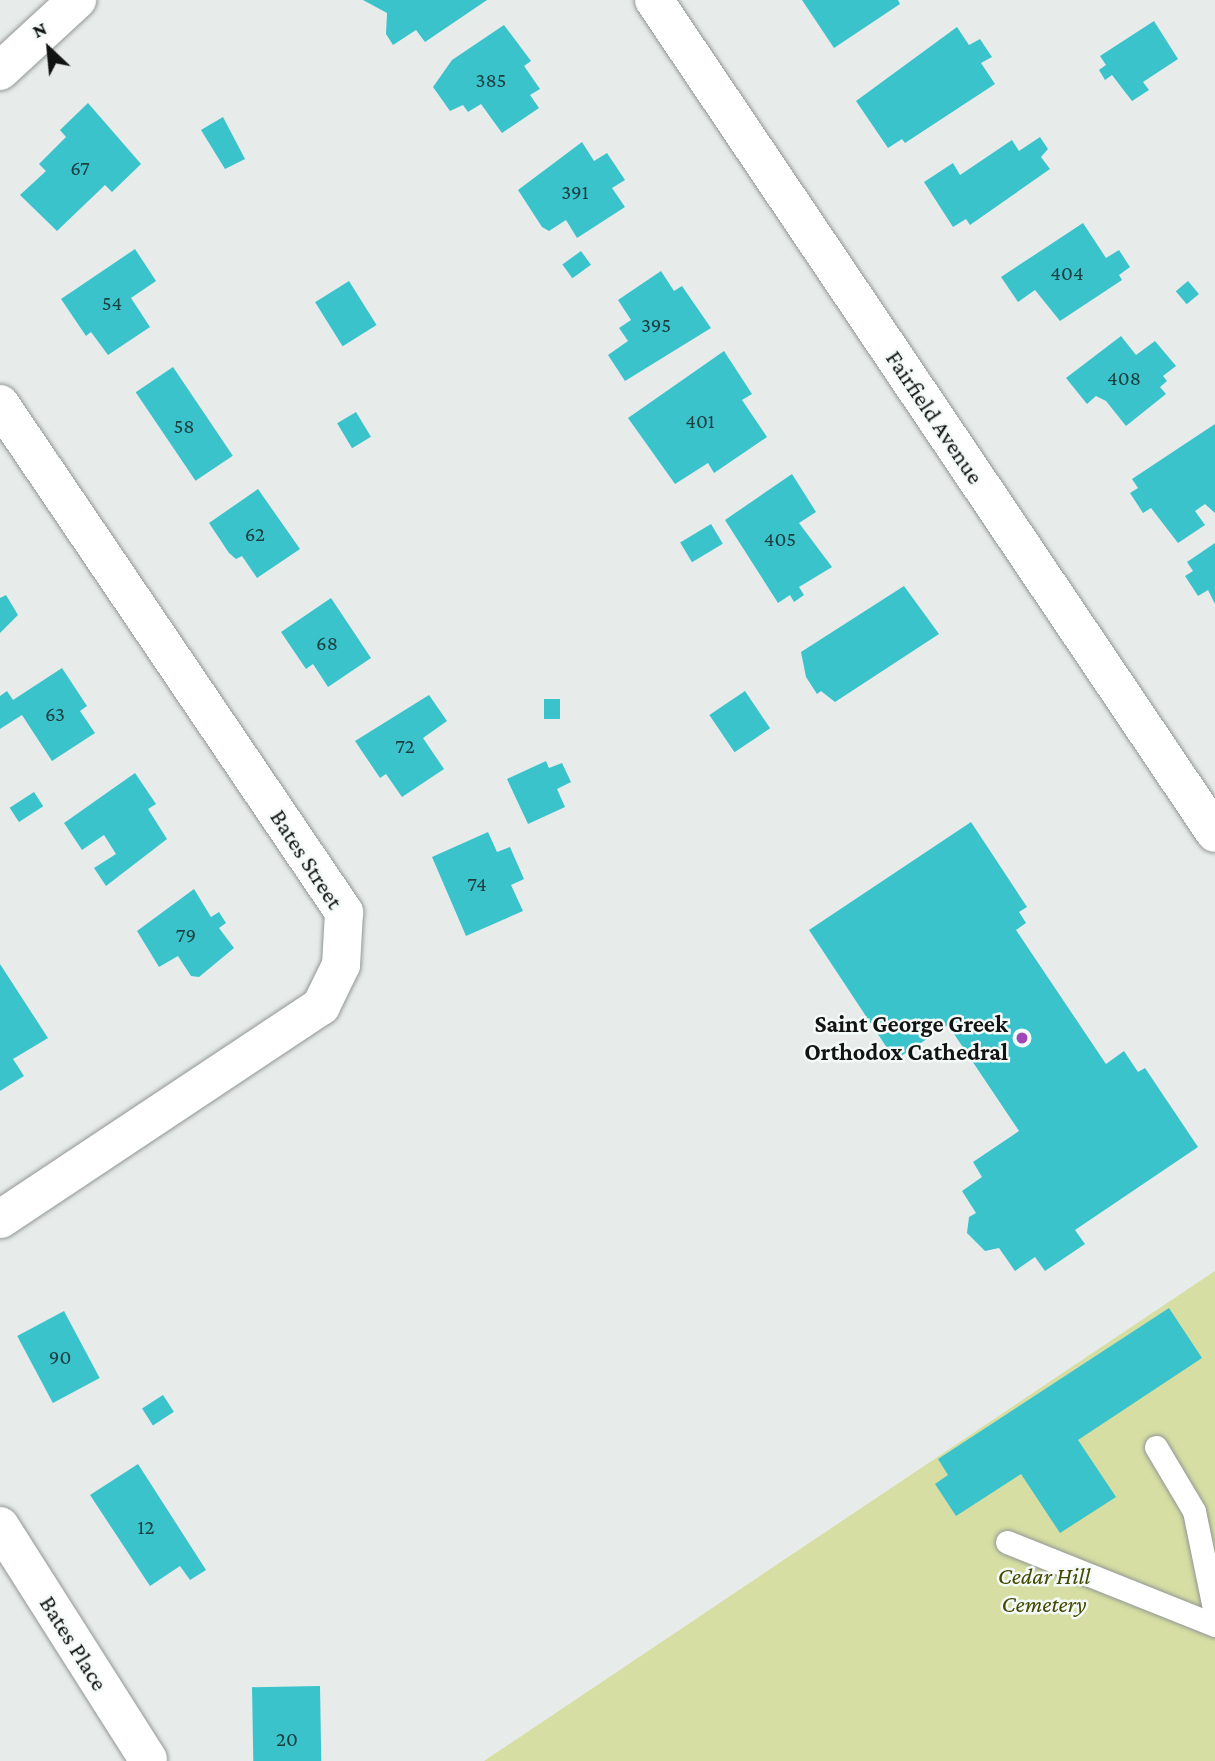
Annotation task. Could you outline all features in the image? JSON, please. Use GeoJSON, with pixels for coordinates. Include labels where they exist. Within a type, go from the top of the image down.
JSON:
{"type":"FeatureCollection","features":[{"type":"Feature","properties":{"kind":"street"},"geometry":{"type":"LineString","coordinates":[[0,71],[78,0]]}},
{"type":"Feature","properties":{"kind":"street","name":"Fairfield Avenue"},"geometry":{"type":"LineString","coordinates":[[654,0],[1215,833]]}},
{"type":"Feature","properties":{"kind":"street","name":"Bates Street"},"geometry":{"type":"LineString","coordinates":[[0,404],[11,444],[344,912],[341,965],[321,1006],[0,1219]]}},
{"type":"Feature","properties":{"kind":"street","name":"Bates Place"},"geometry":{"type":"LineString","coordinates":[[0,1526],[148,1759]]}},
{"type":"Feature","properties":{"kind":"lane"},"geometry":{"type":"LineString","coordinates":[[1156,1447],[1194,1511],[1215,1613]]}},
{"type":"Feature","properties":{"kind":"lane"},"geometry":{"type":"LineString","coordinates":[[1007,1542],[1215,1625]]}},
{"type":"Feature","properties":{"kind":"green space","name":"Cedar Hill Cemetery"},"geometry":{"type":"Polygon","coordinates":[[[1215,1271],[1215,1761],[484,1761],[1194,1285],[1215,1271]]]}},
{"type":"Feature","properties":{"kind":"building"},"geometry":{"type":"Polygon","coordinates":[[[363,0],[487,0],[425,42],[416,30],[393,45],[386,34],[387,13],[363,0]]]}},
{"type":"Feature","properties":{"kind":"building"},"geometry":{"type":"Polygon","coordinates":[[[802,0],[898,0],[900,4],[834,48],[802,0]]]}},
{"type":"Feature","properties":{"kind":"building"},"geometry":{"type":"Polygon","coordinates":[[[1154,21],[1178,59],[1143,82],[1149,90],[1132,101],[1112,75],[1105,80],[1099,70],[1106,65],[1100,56],[1154,21]]]}},
{"type":"Feature","properties":{"kind":"building"},"geometry":{"type":"Polygon","coordinates":[[[504,25],[531,61],[524,66],[540,89],[530,95],[539,108],[502,133],[481,104],[468,112],[463,105],[450,111],[433,87],[452,60],[504,25]]]}},
{"type":"Feature","properties":{"kind":"building"},"geometry":{"type":"Polygon","coordinates":[[[957,27],[969,45],[980,39],[992,57],[981,63],[995,84],[905,143],[902,139],[888,148],[856,101],[957,27]]]}},
{"type":"Feature","properties":{"kind":"building"},"geometry":{"type":"Polygon","coordinates":[[[88,103],[141,164],[112,192],[105,185],[57,231],[20,195],[46,171],[39,164],[66,137],[60,130],[88,103]]]}},
{"type":"Feature","properties":{"kind":"building"},"geometry":{"type":"Polygon","coordinates":[[[223,117],[245,159],[225,169],[201,130],[223,117]]]}},
{"type":"Feature","properties":{"kind":"building"},"geometry":{"type":"Polygon","coordinates":[[[1040,137],[1048,149],[1041,157],[1050,169],[970,225],[966,219],[953,227],[924,182],[953,163],[960,175],[1012,140],[1019,151],[1040,137]]]}},
{"type":"Feature","properties":{"kind":"building"},"geometry":{"type":"Polygon","coordinates":[[[582,142],[594,161],[607,153],[625,180],[612,188],[625,207],[577,238],[566,220],[549,231],[542,227],[518,190],[582,142]]]}},
{"type":"Feature","properties":{"kind":"building"},"geometry":{"type":"Polygon","coordinates":[[[1083,223],[1106,258],[1119,250],[1130,267],[1119,275],[1122,280],[1060,321],[1035,290],[1018,302],[1001,277],[1083,223]]]}},
{"type":"Feature","properties":{"kind":"building"},"geometry":{"type":"Polygon","coordinates":[[[135,249],[156,281],[131,298],[150,327],[108,355],[91,332],[86,336],[61,299],[135,249]]]}},
{"type":"Feature","properties":{"kind":"building"},"geometry":{"type":"Polygon","coordinates":[[[581,251],[591,265],[572,278],[562,265],[581,251]]]}},
{"type":"Feature","properties":{"kind":"building"},"geometry":{"type":"Polygon","coordinates":[[[661,271],[674,291],[682,286],[711,328],[625,381],[608,355],[628,341],[619,328],[631,320],[618,300],[661,271]]]}},
{"type":"Feature","properties":{"kind":"building"},"geometry":{"type":"Polygon","coordinates":[[[349,281],[377,325],[343,346],[315,302],[349,281]]]}},
{"type":"Feature","properties":{"kind":"building"},"geometry":{"type":"Polygon","coordinates":[[[1188,281],[1199,294],[1187,304],[1176,291],[1188,281]]]}},
{"type":"Feature","properties":{"kind":"building"},"geometry":{"type":"Polygon","coordinates":[[[1121,336],[1136,355],[1155,341],[1176,366],[1163,376],[1167,381],[1160,387],[1166,394],[1126,426],[1106,401],[1096,396],[1087,404],[1066,378],[1121,336]]]}},
{"type":"Feature","properties":{"kind":"building"},"geometry":{"type":"Polygon","coordinates":[[[724,351],[752,394],[742,400],[767,437],[714,473],[708,463],[675,484],[628,418],[724,351]]]}},
{"type":"Feature","properties":{"kind":"building"},"geometry":{"type":"Polygon","coordinates":[[[173,367],[233,456],[196,481],[136,392],[173,367]]]}},
{"type":"Feature","properties":{"kind":"building"},"geometry":{"type":"Polygon","coordinates":[[[356,412],[371,437],[352,448],[337,423],[356,412]]]}},
{"type":"Feature","properties":{"kind":"building"},"geometry":{"type":"Polygon","coordinates":[[[1215,424],[1215,513],[1205,504],[1195,511],[1205,525],[1178,543],[1151,508],[1143,513],[1130,493],[1138,488],[1132,479],[1215,424]]]}},
{"type":"Feature","properties":{"kind":"building"},"geometry":{"type":"Polygon","coordinates":[[[792,474],[816,512],[799,523],[832,567],[799,587],[804,595],[794,602],[790,595],[778,603],[725,520],[792,474]]]}},
{"type":"Feature","properties":{"kind":"building"},"geometry":{"type":"Polygon","coordinates":[[[258,489],[300,549],[257,578],[242,556],[236,559],[229,553],[209,523],[258,489]]]}},
{"type":"Feature","properties":{"kind":"building"},"geometry":{"type":"Polygon","coordinates":[[[711,524],[723,544],[692,562],[680,543],[711,524]]]}},
{"type":"Feature","properties":{"kind":"building"},"geometry":{"type":"Polygon","coordinates":[[[1215,543],[1215,604],[1208,590],[1198,596],[1185,576],[1193,571],[1187,562],[1215,543]]]}},
{"type":"Feature","properties":{"kind":"building"},"geometry":{"type":"Polygon","coordinates":[[[904,586],[939,634],[835,702],[821,691],[817,694],[806,677],[801,652],[904,586]]]}},
{"type":"Feature","properties":{"kind":"building"},"geometry":{"type":"Polygon","coordinates":[[[6,595],[18,615],[0,633],[0,598],[6,595]]]}},
{"type":"Feature","properties":{"kind":"building"},"geometry":{"type":"Polygon","coordinates":[[[331,598],[371,658],[328,687],[313,664],[306,669],[281,632],[331,598]]]}},
{"type":"Feature","properties":{"kind":"building"},"geometry":{"type":"Polygon","coordinates":[[[62,668],[87,706],[80,711],[95,733],[52,761],[22,715],[0,729],[0,696],[7,691],[13,700],[62,668]]]}},
{"type":"Feature","properties":{"kind":"building"},"geometry":{"type":"Polygon","coordinates":[[[745,691],[770,728],[735,752],[709,715],[745,691]]]}},
{"type":"Feature","properties":{"kind":"building"},"geometry":{"type":"Polygon","coordinates":[[[429,695],[447,721],[423,738],[444,769],[402,797],[386,774],[380,778],[355,741],[429,695]]]}},
{"type":"Feature","properties":{"kind":"building"},"geometry":{"type":"Polygon","coordinates":[[[544,699],[560,699],[560,719],[544,719],[544,699]]]}},
{"type":"Feature","properties":{"kind":"building"},"geometry":{"type":"Polygon","coordinates":[[[546,761],[549,768],[562,763],[571,782],[557,789],[565,807],[528,824],[507,779],[546,761]]]}},
{"type":"Feature","properties":{"kind":"building"},"geometry":{"type":"Polygon","coordinates":[[[135,773],[156,804],[148,809],[167,839],[106,886],[94,868],[116,854],[104,835],[82,850],[64,823],[135,773]]]}},
{"type":"Feature","properties":{"kind":"building"},"geometry":{"type":"Polygon","coordinates":[[[34,792],[43,806],[19,822],[10,808],[34,792]]]}},
{"type":"Feature","properties":{"kind":"building","name":"Saint George Greek Orthodox Cathedral"},"geometry":{"type":"Polygon","coordinates":[[[971,822],[1027,907],[1019,912],[1026,923],[1016,930],[1106,1064],[1124,1051],[1138,1072],[1145,1068],[1198,1147],[1075,1230],[1085,1244],[1045,1271],[1035,1257],[1015,1271],[999,1248],[985,1251],[967,1233],[969,1217],[976,1213],[962,1191],[982,1177],[973,1162],[1019,1131],[948,1025],[895,1060],[809,930],[971,822]]]}},
{"type":"Feature","properties":{"kind":"building"},"geometry":{"type":"Polygon","coordinates":[[[488,832],[497,852],[510,847],[524,879],[511,885],[523,911],[466,936],[432,857],[488,832]]]}},
{"type":"Feature","properties":{"kind":"building"},"geometry":{"type":"Polygon","coordinates":[[[194,889],[211,917],[219,912],[226,923],[219,928],[234,948],[199,977],[191,976],[178,956],[159,967],[137,931],[194,889]]]}},
{"type":"Feature","properties":{"kind":"building"},"geometry":{"type":"Polygon","coordinates":[[[0,964],[48,1038],[13,1059],[24,1076],[0,1091],[0,964]]]}},
{"type":"Feature","properties":{"kind":"building"},"geometry":{"type":"Polygon","coordinates":[[[1169,1308],[1202,1358],[1078,1440],[1116,1497],[1060,1533],[1021,1474],[956,1516],[935,1484],[948,1475],[938,1459],[1169,1308]]]}},
{"type":"Feature","properties":{"kind":"building"},"geometry":{"type":"Polygon","coordinates":[[[64,1311],[100,1378],[53,1403],[17,1336],[64,1311]]]}},
{"type":"Feature","properties":{"kind":"building"},"geometry":{"type":"Polygon","coordinates":[[[163,1395],[174,1412],[153,1425],[142,1409],[163,1395]]]}},
{"type":"Feature","properties":{"kind":"building"},"geometry":{"type":"Polygon","coordinates":[[[138,1464],[206,1570],[190,1580],[180,1566],[150,1586],[90,1495],[138,1464]]]}},
{"type":"Feature","properties":{"kind":"building"},"geometry":{"type":"Polygon","coordinates":[[[320,1686],[321,1761],[253,1761],[252,1687],[320,1686]]]}},
{"type":"Feature","properties":{"kind":"place","name":"Saint George Greek Orthodox Cathedral"},"geometry":{"type":"Point","coordinates":[1022,1038]}}]}
